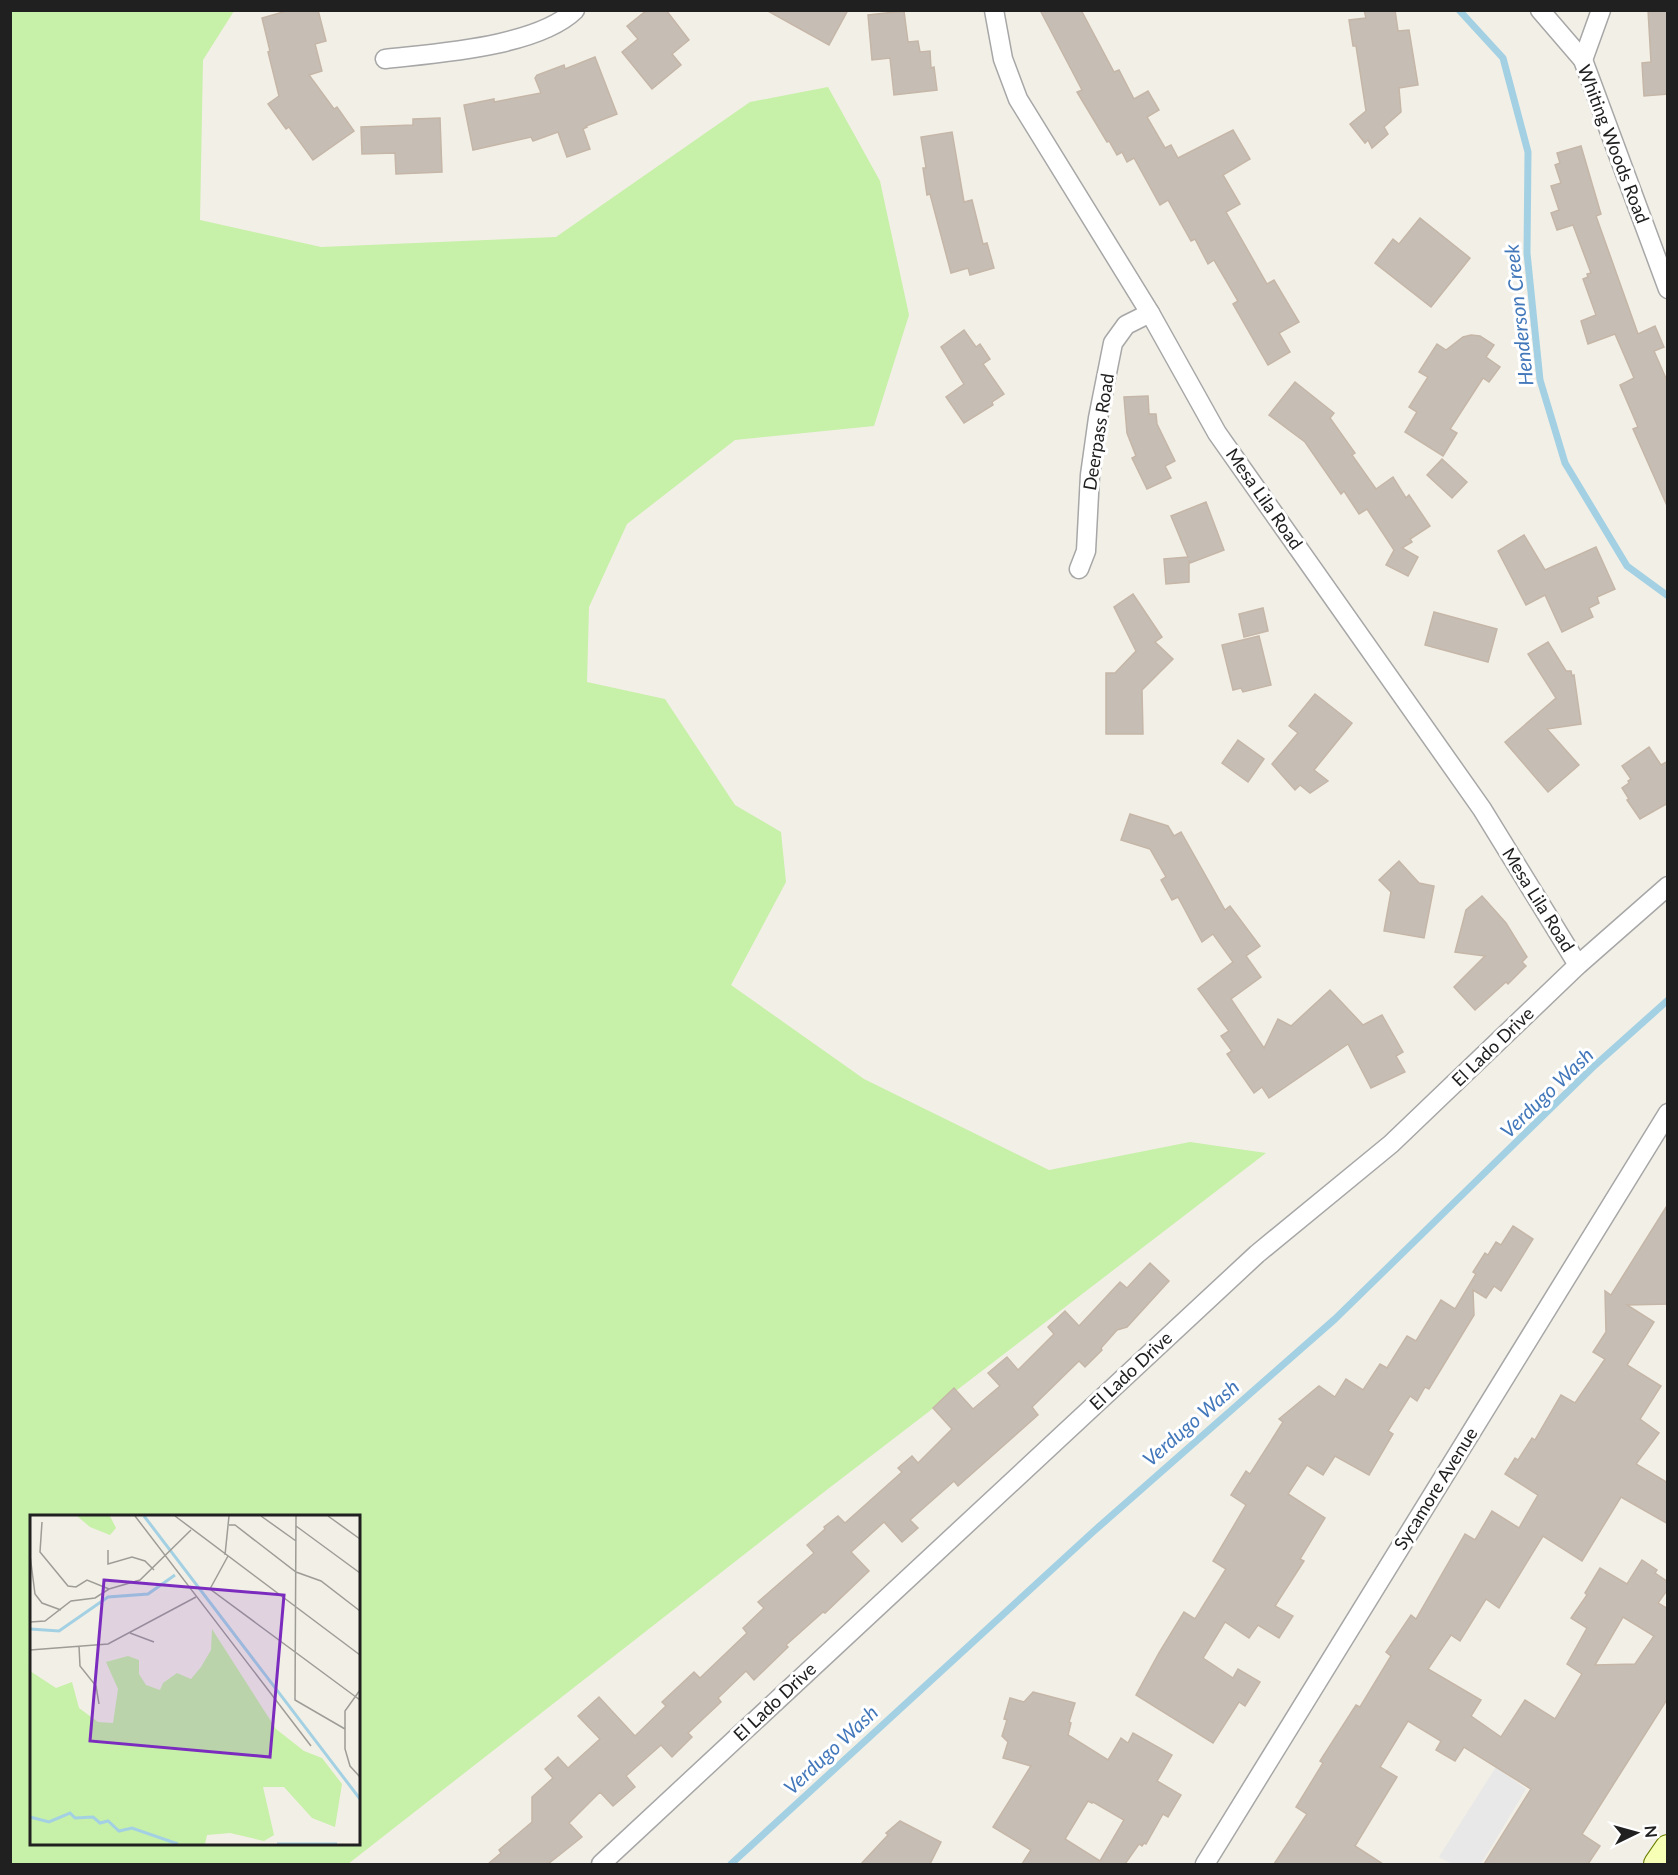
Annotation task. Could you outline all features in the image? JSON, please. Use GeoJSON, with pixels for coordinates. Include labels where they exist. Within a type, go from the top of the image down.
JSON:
{"type":"FeatureCollection","features":[{"type":"Feature","properties":{"kind":"street"},"geometry":{"type":"LineString","coordinates":[[385,59],[483,47],[539,32],[575,10]]}},
{"type":"Feature","properties":{"kind":"street","name":"Mesa Lila Road"},"geometry":{"type":"LineString","coordinates":[[994,10],[1003,59],[1018,99],[1150,313],[1217,433],[1482,808],[1578,965]]}},
{"type":"Feature","properties":{"kind":"street","name":"Whiting Woods Road"},"geometry":{"type":"LineString","coordinates":[[1540,10],[1583,60],[1668,289]]}},
{"type":"Feature","properties":{"kind":"street"},"geometry":{"type":"LineString","coordinates":[[1583,60],[1601,10]]}},
{"type":"Feature","properties":{"kind":"street","name":"Deerpass Road"},"geometry":{"type":"LineString","coordinates":[[1079,569],[1086,551],[1090,475],[1098,418],[1113,343],[1126,325],[1150,313]]}},
{"type":"Feature","properties":{"kind":"street","name":"El Lado Drive"},"geometry":{"type":"LineString","coordinates":[[601,1864],[1257,1254],[1391,1144],[1578,965],[1668,886]]}},
{"type":"Feature","properties":{"kind":"street","name":"Sycamore Avenue"},"geometry":{"type":"LineString","coordinates":[[1204,1864],[1668,1113]]}},
{"type":"Feature","properties":{"kind":"street"},"geometry":{"type":"LineString","coordinates":[[1657,1864],[1668,1848]]}},
{"type":"Feature","properties":{"kind":"green space"},"geometry":{"type":"Polygon","coordinates":[[[11,11],[234,11],[203,60],[200,220],[321,247],[556,237],[750,102],[828,87],[880,181],[909,315],[874,426],[735,440],[627,524],[589,607],[587,682],[665,699],[735,805],[781,832],[786,882],[731,985],[864,1079],[1049,1170],[1190,1142],[1266,1153],[824,1492],[348,1864],[11,1864],[11,11]]]}},
{"type":"Feature","properties":{"kind":"shaded area"},"geometry":{"type":"Polygon","coordinates":[[[1496,1767],[1526,1789],[1481,1864],[1452,1864],[1439,1857],[1496,1767]]]}},
{"type":"Feature","properties":{"kind":"building"},"geometry":{"type":"Polygon","coordinates":[[[290,10],[318,10],[326,41],[315,44],[322,71],[309,75],[334,109],[337,107],[354,131],[313,160],[289,127],[286,129],[268,104],[279,96],[262,18],[290,10]]]}},
{"type":"Feature","properties":{"kind":"building"},"geometry":{"type":"Polygon","coordinates":[[[647,10],[666,10],[689,40],[672,54],[681,65],[652,89],[622,52],[638,39],[627,26],[647,10]]]}},
{"type":"Feature","properties":{"kind":"building"},"geometry":{"type":"Polygon","coordinates":[[[766,10],[848,10],[829,45],[766,10]]]}},
{"type":"Feature","properties":{"kind":"building"},"geometry":{"type":"Polygon","coordinates":[[[1040,10],[1081,10],[1114,72],[1119,70],[1134,99],[1148,91],[1159,110],[1147,117],[1165,148],[1171,145],[1178,158],[1233,130],[1250,159],[1223,175],[1240,204],[1226,212],[1267,284],[1274,280],[1299,322],[1279,333],[1290,352],[1268,365],[1233,304],[1238,301],[1214,260],[1208,264],[1195,239],[1191,241],[1168,200],[1160,205],[1134,158],[1127,162],[1122,152],[1117,155],[1109,141],[1107,142],[1077,92],[1082,90],[1040,10]]]}},
{"type":"Feature","properties":{"kind":"building"},"geometry":{"type":"Polygon","coordinates":[[[1364,10],[1395,10],[1398,31],[1409,30],[1418,85],[1399,88],[1401,112],[1384,127],[1388,134],[1372,148],[1368,140],[1365,143],[1350,124],[1366,111],[1356,46],[1353,46],[1349,20],[1366,18],[1364,10]]]}},
{"type":"Feature","properties":{"kind":"building"},"geometry":{"type":"Polygon","coordinates":[[[1648,10],[1668,10],[1668,94],[1644,96],[1642,63],[1651,62],[1648,10]]]}},
{"type":"Feature","properties":{"kind":"building"},"geometry":{"type":"Polygon","coordinates":[[[904,11],[908,42],[918,41],[920,52],[930,51],[931,68],[934,67],[937,90],[894,95],[890,58],[872,60],[868,15],[904,11]]]}},
{"type":"Feature","properties":{"kind":"building"},"geometry":{"type":"Polygon","coordinates":[[[595,57],[617,114],[583,129],[590,149],[567,157],[558,132],[533,141],[531,137],[473,150],[464,105],[541,93],[535,78],[537,75],[564,65],[565,69],[595,57]]]}},
{"type":"Feature","properties":{"kind":"building"},"geometry":{"type":"Polygon","coordinates":[[[440,118],[442,172],[396,174],[395,153],[362,154],[361,127],[413,125],[413,119],[440,118]]]}},
{"type":"Feature","properties":{"kind":"building"},"geometry":{"type":"Polygon","coordinates":[[[952,132],[964,202],[972,200],[983,244],[987,243],[994,268],[970,275],[968,268],[951,273],[930,194],[927,195],[923,168],[926,168],[921,137],[952,132]]]}},
{"type":"Feature","properties":{"kind":"building"},"geometry":{"type":"Polygon","coordinates":[[[1581,146],[1601,214],[1596,216],[1638,334],[1655,326],[1664,347],[1654,351],[1668,383],[1668,508],[1633,429],[1638,427],[1620,385],[1634,378],[1615,334],[1588,344],[1581,321],[1596,315],[1583,279],[1591,273],[1573,225],[1557,230],[1551,213],[1559,210],[1551,186],[1561,183],[1555,165],[1560,163],[1557,153],[1581,146]]]}},
{"type":"Feature","properties":{"kind":"building"},"geometry":{"type":"Polygon","coordinates":[[[1420,218],[1470,258],[1431,307],[1375,263],[1393,239],[1399,244],[1420,218]]]}},
{"type":"Feature","properties":{"kind":"building"},"geometry":{"type":"Polygon","coordinates":[[[964,330],[976,347],[980,344],[990,359],[983,364],[1004,394],[992,402],[993,405],[964,423],[946,397],[964,384],[941,347],[964,330]]]}},
{"type":"Feature","properties":{"kind":"building"},"geometry":{"type":"Polygon","coordinates":[[[1480,336],[1494,345],[1486,357],[1500,367],[1489,382],[1483,378],[1450,429],[1457,433],[1443,456],[1405,432],[1417,412],[1409,407],[1428,377],[1419,372],[1437,344],[1446,350],[1463,337],[1480,336]]]}},
{"type":"Feature","properties":{"kind":"building"},"geometry":{"type":"Polygon","coordinates":[[[1295,382],[1334,413],[1330,418],[1355,453],[1352,455],[1376,489],[1393,477],[1406,498],[1409,495],[1430,526],[1410,539],[1412,542],[1402,548],[1418,557],[1408,576],[1386,565],[1394,550],[1367,509],[1359,514],[1344,491],[1341,494],[1305,442],[1269,415],[1295,382]]]}},
{"type":"Feature","properties":{"kind":"building"},"geometry":{"type":"Polygon","coordinates":[[[1148,396],[1149,414],[1156,414],[1157,424],[1175,461],[1165,466],[1171,478],[1147,489],[1132,458],[1136,456],[1127,433],[1124,397],[1148,396]]]}},
{"type":"Feature","properties":{"kind":"building"},"geometry":{"type":"Polygon","coordinates":[[[1442,459],[1467,482],[1452,498],[1427,475],[1442,459]]]}},
{"type":"Feature","properties":{"kind":"building"},"geometry":{"type":"Polygon","coordinates":[[[1206,502],[1224,550],[1190,563],[1189,560],[1189,582],[1166,584],[1164,559],[1188,557],[1171,516],[1206,502]]]}},
{"type":"Feature","properties":{"kind":"building"},"geometry":{"type":"Polygon","coordinates":[[[1524,535],[1545,570],[1596,547],[1615,589],[1597,597],[1599,603],[1589,608],[1593,617],[1562,632],[1545,595],[1526,605],[1498,551],[1524,535]]]}},
{"type":"Feature","properties":{"kind":"building"},"geometry":{"type":"Polygon","coordinates":[[[1133,594],[1162,637],[1155,642],[1173,659],[1142,690],[1143,734],[1106,734],[1106,673],[1115,673],[1136,651],[1114,607],[1133,594]]]}},
{"type":"Feature","properties":{"kind":"building"},"geometry":{"type":"Polygon","coordinates":[[[1263,608],[1268,631],[1244,637],[1239,614],[1263,608]]]}},
{"type":"Feature","properties":{"kind":"building"},"geometry":{"type":"Polygon","coordinates":[[[1434,612],[1497,629],[1488,662],[1425,645],[1434,612]]]}},
{"type":"Feature","properties":{"kind":"building"},"geometry":{"type":"Polygon","coordinates":[[[1259,636],[1271,685],[1243,692],[1241,688],[1233,690],[1222,645],[1259,636]]]}},
{"type":"Feature","properties":{"kind":"building"},"geometry":{"type":"Polygon","coordinates":[[[1548,642],[1566,671],[1571,671],[1572,676],[1574,675],[1581,724],[1547,729],[1579,765],[1548,792],[1505,742],[1556,698],[1528,654],[1548,642]]]}},
{"type":"Feature","properties":{"kind":"building"},"geometry":{"type":"Polygon","coordinates":[[[1315,694],[1352,723],[1314,770],[1328,781],[1310,793],[1300,785],[1295,790],[1272,764],[1298,733],[1289,726],[1315,694]]]}},
{"type":"Feature","properties":{"kind":"building"},"geometry":{"type":"Polygon","coordinates":[[[1238,740],[1264,759],[1248,782],[1222,763],[1238,740]]]}},
{"type":"Feature","properties":{"kind":"building"},"geometry":{"type":"Polygon","coordinates":[[[1649,747],[1661,765],[1668,761],[1668,803],[1640,819],[1622,788],[1631,779],[1622,766],[1649,747]]]}},
{"type":"Feature","properties":{"kind":"building"},"geometry":{"type":"Polygon","coordinates":[[[1130,814],[1168,826],[1174,836],[1181,832],[1225,910],[1230,906],[1260,946],[1246,956],[1261,977],[1231,999],[1264,1048],[1278,1019],[1291,1026],[1330,990],[1363,1025],[1382,1015],[1403,1052],[1396,1056],[1405,1072],[1371,1088],[1348,1044],[1269,1098],[1262,1087],[1254,1093],[1227,1054],[1232,1051],[1221,1036],[1229,1031],[1198,989],[1233,962],[1213,934],[1202,942],[1178,897],[1172,900],[1161,880],[1166,877],[1150,849],[1121,840],[1130,814]]]}},
{"type":"Feature","properties":{"kind":"building"},"geometry":{"type":"Polygon","coordinates":[[[1399,861],[1419,883],[1434,886],[1424,938],[1384,931],[1391,892],[1379,880],[1399,861]]]}},
{"type":"Feature","properties":{"kind":"building"},"geometry":{"type":"Polygon","coordinates":[[[1482,896],[1506,923],[1527,957],[1522,962],[1526,966],[1508,984],[1506,982],[1475,1010],[1454,987],[1485,956],[1455,952],[1466,910],[1482,896]]]}},
{"type":"Feature","properties":{"kind":"building"},"geometry":{"type":"Polygon","coordinates":[[[1668,1204],[1668,1304],[1627,1305],[1654,1322],[1627,1365],[1661,1386],[1640,1419],[1659,1433],[1636,1464],[1668,1483],[1668,1524],[1621,1497],[1582,1561],[1543,1536],[1499,1608],[1486,1599],[1460,1641],[1451,1635],[1428,1669],[1481,1700],[1471,1716],[1501,1737],[1525,1700],[1555,1719],[1582,1674],[1567,1664],[1587,1628],[1571,1618],[1587,1595],[1585,1593],[1600,1568],[1627,1584],[1642,1560],[1657,1570],[1655,1573],[1668,1582],[1668,1589],[1658,1603],[1668,1609],[1668,1698],[1582,1834],[1600,1846],[1588,1864],[1484,1864],[1531,1789],[1464,1747],[1455,1761],[1436,1750],[1441,1741],[1408,1721],[1380,1767],[1397,1777],[1355,1846],[1383,1864],[1274,1864],[1307,1814],[1296,1807],[1323,1763],[1320,1761],[1356,1705],[1360,1707],[1391,1656],[1386,1652],[1411,1615],[1416,1619],[1465,1534],[1475,1540],[1492,1511],[1519,1528],[1538,1495],[1505,1474],[1515,1458],[1518,1460],[1532,1438],[1535,1440],[1561,1395],[1575,1403],[1605,1359],[1593,1352],[1606,1332],[1605,1291],[1611,1295],[1668,1204]],[[1623,1617],[1595,1665],[1635,1664],[1654,1636],[1623,1617]]]}},
{"type":"Feature","properties":{"kind":"building"},"geometry":{"type":"Polygon","coordinates":[[[1513,1226],[1533,1239],[1501,1291],[1494,1286],[1486,1298],[1473,1290],[1474,1315],[1429,1389],[1425,1387],[1417,1401],[1410,1396],[1388,1431],[1393,1434],[1369,1475],[1335,1456],[1323,1475],[1307,1465],[1288,1494],[1325,1518],[1300,1559],[1304,1561],[1275,1606],[1293,1616],[1279,1638],[1258,1625],[1249,1638],[1225,1622],[1203,1658],[1233,1678],[1238,1669],[1260,1682],[1245,1706],[1239,1702],[1213,1743],[1136,1695],[1184,1612],[1195,1619],[1226,1569],[1213,1561],[1246,1505],[1231,1495],[1246,1471],[1250,1474],[1283,1422],[1279,1419],[1319,1386],[1335,1397],[1346,1379],[1363,1390],[1380,1364],[1387,1368],[1407,1336],[1416,1341],[1441,1300],[1455,1309],[1476,1274],[1473,1272],[1485,1253],[1488,1255],[1496,1242],[1501,1245],[1513,1226]]]}},
{"type":"Feature","properties":{"kind":"building"},"geometry":{"type":"Polygon","coordinates":[[[1150,1263],[1169,1281],[1127,1327],[1117,1330],[1085,1367],[1079,1361],[1032,1407],[1038,1415],[958,1486],[954,1481],[910,1520],[918,1528],[902,1542],[884,1522],[851,1552],[869,1571],[825,1613],[823,1612],[786,1645],[788,1647],[754,1680],[746,1671],[718,1698],[721,1702],[688,1733],[692,1737],[672,1757],[661,1745],[626,1776],[635,1787],[613,1806],[600,1792],[569,1823],[582,1837],[548,1864],[488,1864],[501,1853],[499,1850],[532,1822],[532,1797],[553,1778],[545,1769],[558,1757],[568,1768],[600,1739],[578,1716],[599,1697],[635,1736],[666,1706],[662,1702],[694,1672],[700,1678],[747,1633],[743,1628],[764,1608],[758,1602],[814,1553],[807,1545],[825,1529],[824,1527],[838,1516],[845,1523],[902,1472],[898,1468],[912,1456],[918,1463],[952,1429],[933,1408],[954,1388],[973,1409],[1000,1386],[988,1373],[1007,1357],[1018,1370],[1054,1334],[1048,1327],[1065,1311],[1079,1326],[1120,1282],[1127,1288],[1150,1263]]]}},
{"type":"Feature","properties":{"kind":"building"},"geometry":{"type":"Polygon","coordinates":[[[1033,1692],[1075,1703],[1069,1722],[1071,1723],[1068,1735],[1108,1760],[1121,1738],[1128,1743],[1133,1733],[1172,1755],[1157,1781],[1181,1795],[1168,1817],[1163,1814],[1146,1844],[1142,1846],[1139,1844],[1125,1864],[1022,1864],[1031,1850],[993,1827],[1031,1766],[1003,1758],[1008,1742],[1002,1736],[1010,1698],[1024,1702],[1033,1692]],[[1088,1801],[1065,1839],[1100,1861],[1124,1820],[1088,1801]]]}},
{"type":"Feature","properties":{"kind":"building"},"geometry":{"type":"Polygon","coordinates":[[[900,1821],[941,1842],[930,1864],[861,1864],[888,1835],[886,1833],[900,1821]]]}},
{"type":"Feature","properties":{"kind":"waterway","name":"Henderson Creek"},"geometry":{"type":"LineString","coordinates":[[1459,10],[1503,58],[1528,152],[1527,253],[1540,380],[1565,463],[1627,566],[1668,596]]}},
{"type":"Feature","properties":{"kind":"waterway","name":"Verdugo Wash"},"geometry":{"type":"LineString","coordinates":[[731,1864],[1094,1531],[1335,1319],[1592,1068],[1668,1000]]}}]}
